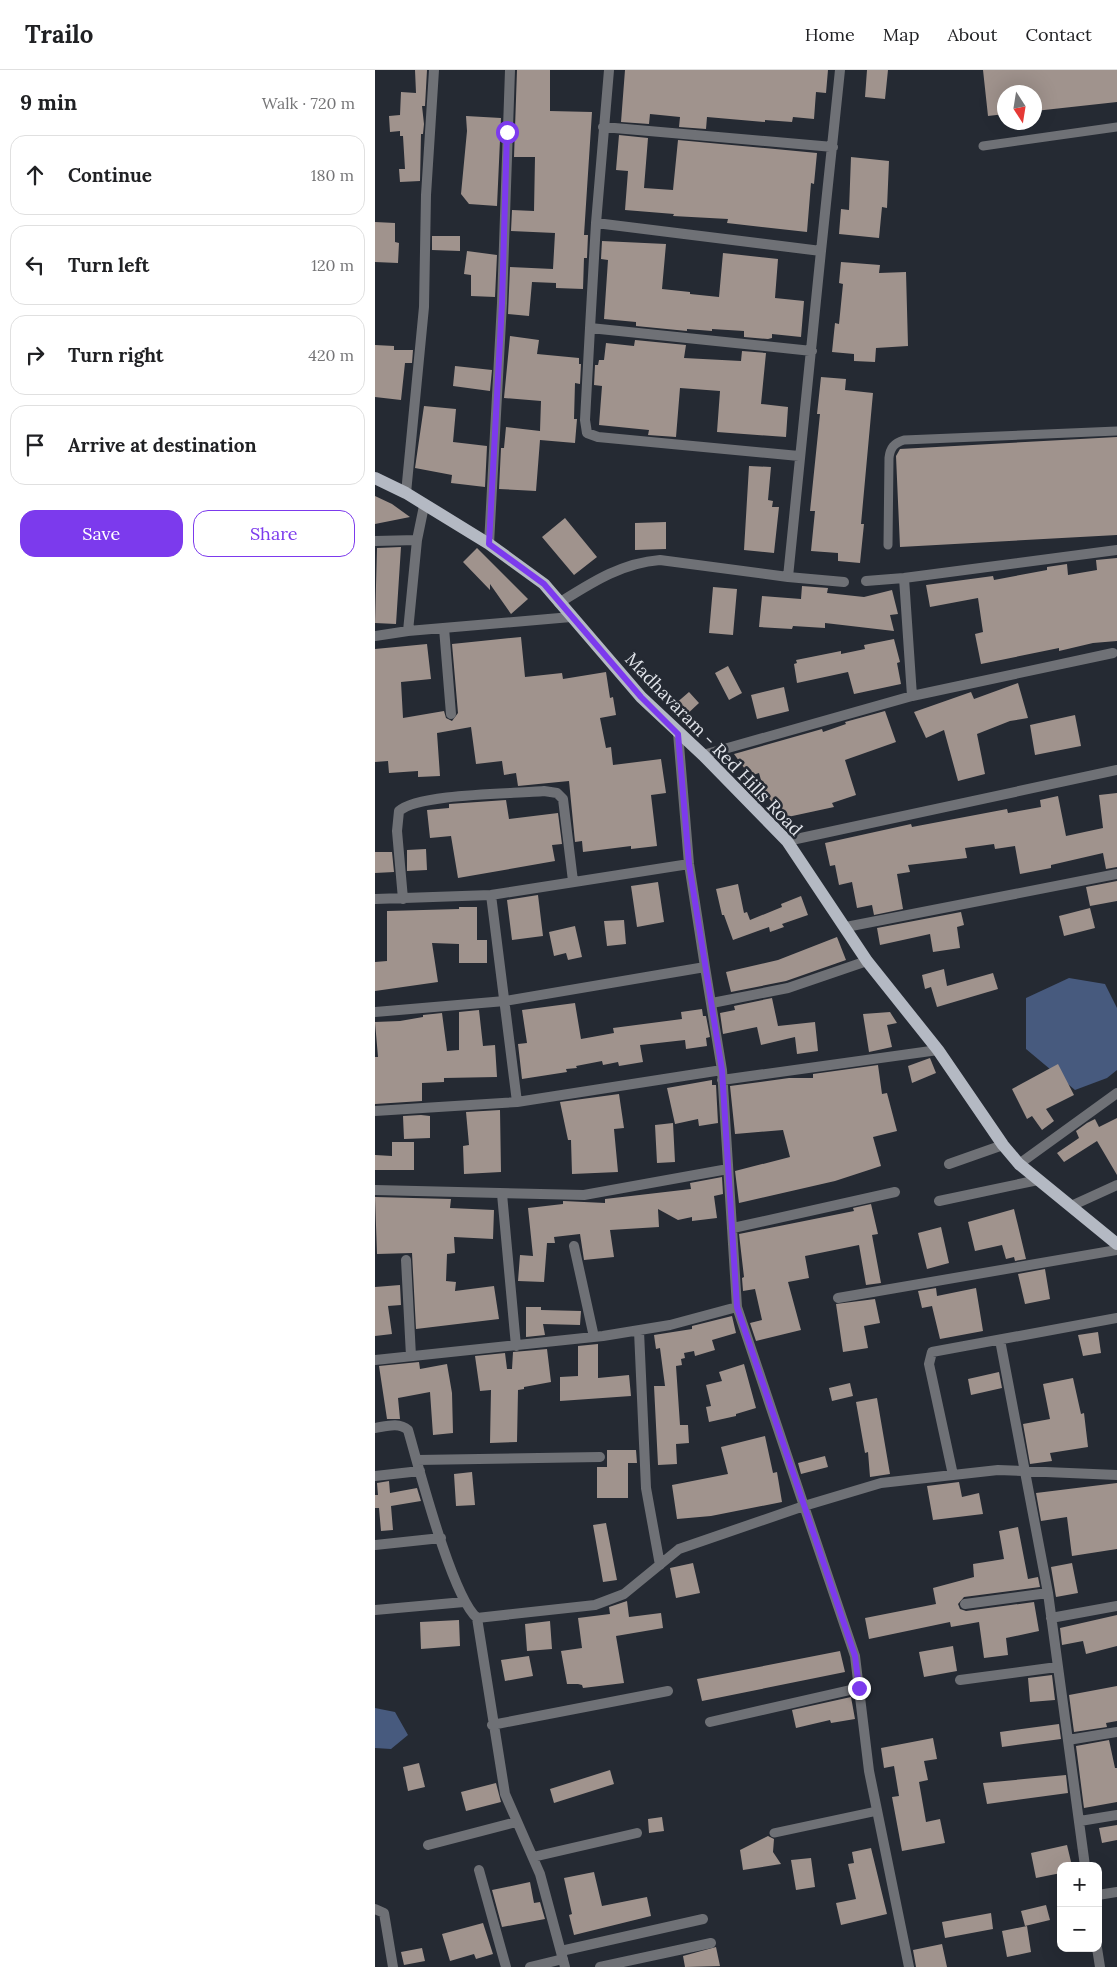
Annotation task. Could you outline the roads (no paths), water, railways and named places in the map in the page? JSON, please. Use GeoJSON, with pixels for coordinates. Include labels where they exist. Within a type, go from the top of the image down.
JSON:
{"type":"FeatureCollection","features":[{"type":"Feature","properties":{"kind":"main road","name":"Madhavaram - Red Hills Road"},"geometry":{"type":"LineString","coordinates":[[375,478],[406,493],[424,506],[489,544],[544,584],[571,618],[641,697],[678,734],[703,755],[787,841],[846,926],[867,961],[938,1050],[1003,1145],[1019,1164],[1117,1244]]}},
{"type":"Feature","properties":{"kind":"street"},"geometry":{"type":"LineString","coordinates":[[406,493],[424,306],[426,195],[434,70]]}},
{"type":"Feature","properties":{"kind":"street"},"geometry":{"type":"LineString","coordinates":[[489,544],[502,303],[510,70]]}},
{"type":"Feature","properties":{"kind":"street"},"geometry":{"type":"LineString","coordinates":[[609,70],[596,223],[585,420],[587,433],[597,437],[799,456]]}},
{"type":"Feature","properties":{"kind":"street"},"geometry":{"type":"LineString","coordinates":[[788,577],[840,70]]}},
{"type":"Feature","properties":{"kind":"street"},"geometry":{"type":"LineString","coordinates":[[603,127],[833,147]]}},
{"type":"Feature","properties":{"kind":"street"},"geometry":{"type":"LineString","coordinates":[[596,223],[821,251]]}},
{"type":"Feature","properties":{"kind":"street"},"geometry":{"type":"LineString","coordinates":[[590,328],[812,351]]}},
{"type":"Feature","properties":{"kind":"street"},"geometry":{"type":"LineString","coordinates":[[408,632],[417,540],[424,506]]}},
{"type":"Feature","properties":{"kind":"street"},"geometry":{"type":"LineString","coordinates":[[375,541],[417,540]]}},
{"type":"Feature","properties":{"kind":"street"},"geometry":{"type":"LineString","coordinates":[[866,581],[904,578],[1117,550]]}},
{"type":"Feature","properties":{"kind":"street"},"geometry":{"type":"LineString","coordinates":[[559,604],[602,576],[644,561],[660,560],[788,577],[843,582]]}},
{"type":"Feature","properties":{"kind":"street"},"geometry":{"type":"LineString","coordinates":[[904,578],[912,696]]}},
{"type":"Feature","properties":{"kind":"street"},"geometry":{"type":"LineString","coordinates":[[375,636],[444,628],[571,618]]}},
{"type":"Feature","properties":{"kind":"street"},"geometry":{"type":"LineString","coordinates":[[444,628],[451,714]]}},
{"type":"Feature","properties":{"kind":"street"},"geometry":{"type":"LineString","coordinates":[[703,755],[912,696],[1113,653]]}},
{"type":"Feature","properties":{"kind":"street"},"geometry":{"type":"LineString","coordinates":[[678,734],[689,864],[722,1075],[737,1307],[855,1656],[869,1771],[909,1967]]}},
{"type":"Feature","properties":{"kind":"street"},"geometry":{"type":"LineString","coordinates":[[787,841],[1117,770]]}},
{"type":"Feature","properties":{"kind":"street"},"geometry":{"type":"LineString","coordinates":[[403,899],[397,831],[399,811],[405,806],[416,802],[451,798],[544,792],[557,793],[563,799],[573,881]]}},
{"type":"Feature","properties":{"kind":"street"},"geometry":{"type":"LineString","coordinates":[[375,899],[491,896],[573,881],[689,864]]}},
{"type":"Feature","properties":{"kind":"street"},"geometry":{"type":"LineString","coordinates":[[846,926],[1117,874]]}},
{"type":"Feature","properties":{"kind":"street"},"geometry":{"type":"LineString","coordinates":[[491,896],[517,1102]]}},
{"type":"Feature","properties":{"kind":"street"},"geometry":{"type":"LineString","coordinates":[[711,1004],[788,988],[867,961]]}},
{"type":"Feature","properties":{"kind":"street"},"geometry":{"type":"LineString","coordinates":[[375,1012],[505,1001],[705,968]]}},
{"type":"Feature","properties":{"kind":"street"},"geometry":{"type":"LineString","coordinates":[[375,1111],[517,1102],[722,1075],[938,1050]]}},
{"type":"Feature","properties":{"kind":"street"},"geometry":{"type":"LineString","coordinates":[[1019,1164],[1117,1093]]}},
{"type":"Feature","properties":{"kind":"street"},"geometry":{"type":"LineString","coordinates":[[949,1164],[1003,1145]]}},
{"type":"Feature","properties":{"kind":"street"},"geometry":{"type":"LineString","coordinates":[[375,1190],[584,1196],[728,1169]]}},
{"type":"Feature","properties":{"kind":"street"},"geometry":{"type":"LineString","coordinates":[[939,1201],[1038,1180]]}},
{"type":"Feature","properties":{"kind":"street"},"geometry":{"type":"LineString","coordinates":[[1071,1206],[1117,1185]]}},
{"type":"Feature","properties":{"kind":"street"},"geometry":{"type":"LineString","coordinates":[[733,1228],[895,1192]]}},
{"type":"Feature","properties":{"kind":"street"},"geometry":{"type":"LineString","coordinates":[[502,1194],[517,1346]]}},
{"type":"Feature","properties":{"kind":"street"},"geometry":{"type":"LineString","coordinates":[[574,1246],[594,1337]]}},
{"type":"Feature","properties":{"kind":"street"},"geometry":{"type":"LineString","coordinates":[[838,1298],[1117,1250]]}},
{"type":"Feature","properties":{"kind":"street"},"geometry":{"type":"LineString","coordinates":[[406,1260],[411,1356]]}},
{"type":"Feature","properties":{"kind":"street"},"geometry":{"type":"LineString","coordinates":[[375,1360],[517,1346],[639,1331],[737,1307]]}},
{"type":"Feature","properties":{"kind":"street"},"geometry":{"type":"LineString","coordinates":[[953,1475],[929,1364],[932,1352],[1117,1318]]}},
{"type":"Feature","properties":{"kind":"street"},"geometry":{"type":"LineString","coordinates":[[639,1331],[646,1488],[660,1565]]}},
{"type":"Feature","properties":{"kind":"street"},"geometry":{"type":"LineString","coordinates":[[999,1340],[1048,1593],[1085,1862]]}},
{"type":"Feature","properties":{"kind":"street"},"geometry":{"type":"LineString","coordinates":[[375,1428],[403,1426],[408,1430],[441,1538],[464,1602],[477,1618],[492,1724],[505,1794],[533,1857],[563,1959]]}},
{"type":"Feature","properties":{"kind":"street"},"geometry":{"type":"LineString","coordinates":[[417,1460],[600,1457]]}},
{"type":"Feature","properties":{"kind":"street"},"geometry":{"type":"LineString","coordinates":[[477,1618],[603,1602],[624,1594],[679,1549],[804,1506],[881,1483],[998,1470],[1117,1475]]}},
{"type":"Feature","properties":{"kind":"street"},"geometry":{"type":"LineString","coordinates":[[375,1476],[420,1471]]}},
{"type":"Feature","properties":{"kind":"street"},"geometry":{"type":"LineString","coordinates":[[375,1544],[441,1538]]}},
{"type":"Feature","properties":{"kind":"street"},"geometry":{"type":"LineString","coordinates":[[965,1604],[1048,1593]]}},
{"type":"Feature","properties":{"kind":"street"},"geometry":{"type":"LineString","coordinates":[[375,1610],[464,1602]]}},
{"type":"Feature","properties":{"kind":"street"},"geometry":{"type":"LineString","coordinates":[[1051,1618],[1117,1606]]}},
{"type":"Feature","properties":{"kind":"street"},"geometry":{"type":"LineString","coordinates":[[960,1680],[1057,1667]]}},
{"type":"Feature","properties":{"kind":"street"},"geometry":{"type":"LineString","coordinates":[[710,1722],[859,1688]]}},
{"type":"Feature","properties":{"kind":"street"},"geometry":{"type":"LineString","coordinates":[[492,1724],[667,1691]]}},
{"type":"Feature","properties":{"kind":"street"},"geometry":{"type":"LineString","coordinates":[[1068,1740],[1117,1732]]}},
{"type":"Feature","properties":{"kind":"street"},"geometry":{"type":"LineString","coordinates":[[1080,1821],[1117,1815]]}},
{"type":"Feature","properties":{"kind":"street"},"geometry":{"type":"LineString","coordinates":[[428,1845],[516,1822]]}},
{"type":"Feature","properties":{"kind":"street"},"geometry":{"type":"LineString","coordinates":[[533,1857],[637,1832]]}},
{"type":"Feature","properties":{"kind":"street"},"geometry":{"type":"LineString","coordinates":[[479,1870],[506,1967]]}},
{"type":"Feature","properties":{"kind":"street"},"geometry":{"type":"LineString","coordinates":[[1102,1894],[1117,1892]]}},
{"type":"Feature","properties":{"kind":"street"},"geometry":{"type":"LineString","coordinates":[[375,1909],[384,1913],[393,1967]]}},
{"type":"Feature","properties":{"kind":"street"},"geometry":{"type":"LineString","coordinates":[[530,1967],[703,1919]]}},
{"type":"Feature","properties":{"kind":"street"},"geometry":{"type":"LineString","coordinates":[[600,1967],[711,1944]]}},
{"type":"Feature","properties":{"kind":"street"},"geometry":{"type":"LineString","coordinates":[[1098,1952],[1100,1967]]}},
{"type":"Feature","properties":{"kind":"lane"},"geometry":{"type":"LineString","coordinates":[[983,146],[1117,127]]}},
{"type":"Feature","properties":{"kind":"lane"},"geometry":{"type":"LineString","coordinates":[[888,545],[889,458],[890,449],[897,442],[904,440],[1117,431]]}},
{"type":"Feature","properties":{"kind":"lane"},"geometry":{"type":"LineString","coordinates":[[774,1833],[877,1811]]}},
{"type":"Feature","properties":{"kind":"water"},"geometry":{"type":"Polygon","coordinates":[[[1069,978],[1105,984],[1117,1008],[1117,1070],[1107,1078],[1075,1090],[1026,1049],[1026,998],[1069,978]]]}},
{"type":"Feature","properties":{"kind":"water"},"geometry":{"type":"Polygon","coordinates":[[[375,1708],[395,1712],[408,1735],[391,1749],[375,1748],[375,1708]]]}}]}
